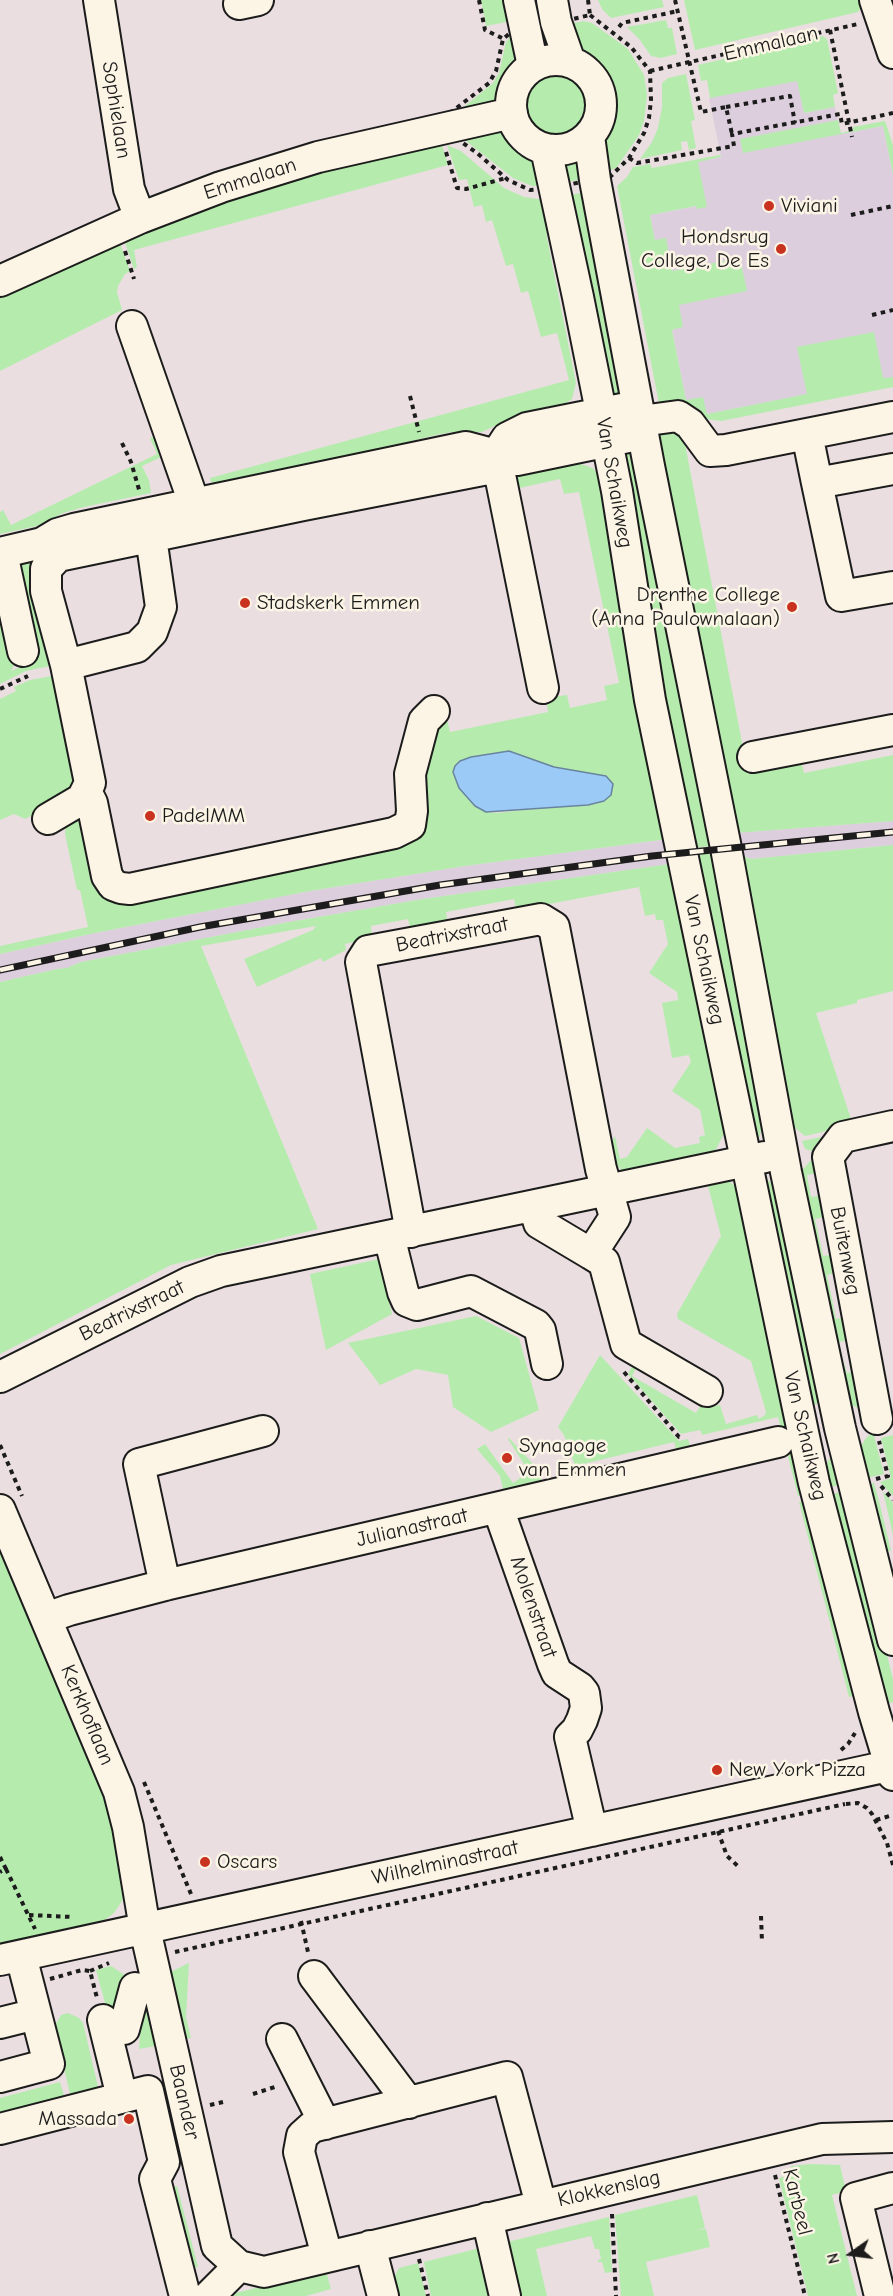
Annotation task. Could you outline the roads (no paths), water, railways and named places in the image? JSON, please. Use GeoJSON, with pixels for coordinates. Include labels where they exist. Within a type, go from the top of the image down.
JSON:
{"type":"FeatureCollection","features":[{"type":"Feature","properties":{"kind":"street","name":"Sophielaan"},"geometry":{"type":"LineString","coordinates":[[99,0],[129,189],[140,218]]}},
{"type":"Feature","properties":{"kind":"street"},"geometry":{"type":"LineString","coordinates":[[519,0],[532,66]]}},
{"type":"Feature","properties":{"kind":"street"},"geometry":{"type":"LineString","coordinates":[[552,0],[556,22],[570,62]]}},
{"type":"Feature","properties":{"kind":"street"},"geometry":{"type":"LineString","coordinates":[[883,13],[893,54]]}},
{"type":"Feature","properties":{"kind":"street"},"geometry":{"type":"LineString","coordinates":[[551,60],[570,62],[591,76],[599,94],[600,113],[596,126],[589,136],[569,148],[546,149],[530,142],[518,129],[512,113],[512,95],[519,78],[532,66],[551,60]]}},
{"type":"Feature","properties":{"kind":"street","name":"Emmalaan"},"geometry":{"type":"LineString","coordinates":[[0,281],[140,218],[221,187],[318,157],[442,132],[512,113]]}},
{"type":"Feature","properties":{"kind":"street","name":"Van Schaikweg"},"geometry":{"type":"LineString","coordinates":[[589,136],[597,191],[726,848],[782,1153],[840,1428],[893,1640]]}},
{"type":"Feature","properties":{"kind":"street","name":"Van Schaikweg"},"geometry":{"type":"LineString","coordinates":[[546,149],[608,442],[651,700],[745,1160],[791,1439],[814,1483],[892,1768]]}},
{"type":"Feature","properties":{"kind":"street"},"geometry":{"type":"LineString","coordinates":[[132,326],[194,503]]}},
{"type":"Feature","properties":{"kind":"street"},"geometry":{"type":"LineString","coordinates":[[543,688],[497,461],[507,438],[527,428],[601,412],[622,410],[641,421],[678,416],[690,424],[710,451],[726,450],[893,417]]}},
{"type":"Feature","properties":{"kind":"street"},"geometry":{"type":"LineString","coordinates":[[48,819],[82,799],[90,783],[66,665],[46,591],[46,569],[58,556],[303,505],[497,461],[517,460],[630,437],[641,421]]}},
{"type":"Feature","properties":{"kind":"street"},"geometry":{"type":"LineString","coordinates":[[807,434],[841,596],[893,587]]}},
{"type":"Feature","properties":{"kind":"street"},"geometry":{"type":"LineString","coordinates":[[23,651],[1,553],[42,543],[57,534],[74,529],[466,447],[497,461]]}},
{"type":"Feature","properties":{"kind":"street"},"geometry":{"type":"LineString","coordinates":[[817,483],[893,469]]}},
{"type":"Feature","properties":{"kind":"street"},"geometry":{"type":"LineString","coordinates":[[66,665],[137,647],[152,632],[161,607],[151,537]]}},
{"type":"Feature","properties":{"kind":"street"},"geometry":{"type":"LineString","coordinates":[[86,791],[92,803],[107,876],[113,885],[121,888],[130,889],[394,833],[410,825],[412,811],[410,774],[424,721],[434,711]]}},
{"type":"Feature","properties":{"kind":"street"},"geometry":{"type":"LineString","coordinates":[[753,757],[893,730]]}},
{"type":"Feature","properties":{"kind":"street","name":"Beatrixstraat"},"geometry":{"type":"LineString","coordinates":[[400,1234],[361,962],[368,951],[541,919],[554,927],[601,1169],[615,1217],[591,1254]]}},
{"type":"Feature","properties":{"kind":"street","name":"Buitenweg"},"geometry":{"type":"LineString","coordinates":[[885,1417],[828,1157],[843,1137],[893,1126]]}},
{"type":"Feature","properties":{"kind":"street","name":"Beatrixstraat"},"geometry":{"type":"LineString","coordinates":[[0,1377],[190,1282],[221,1271],[782,1153]]}},
{"type":"Feature","properties":{"kind":"street"},"geometry":{"type":"LineString","coordinates":[[534,1206],[539,1224],[604,1262],[626,1344],[707,1391]]}},
{"type":"Feature","properties":{"kind":"street"},"geometry":{"type":"LineString","coordinates":[[400,1234],[403,1292],[407,1301],[417,1305],[471,1291],[536,1325],[540,1330],[547,1364]]}},
{"type":"Feature","properties":{"kind":"street"},"geometry":{"type":"LineString","coordinates":[[791,1439],[885,1417]]}},
{"type":"Feature","properties":{"kind":"street"},"geometry":{"type":"LineString","coordinates":[[165,1585],[139,1464],[263,1431]]}},
{"type":"Feature","properties":{"kind":"street","name":"Julianastraat"},"geometry":{"type":"LineString","coordinates":[[46,1618],[165,1585],[791,1439]]}},
{"type":"Feature","properties":{"kind":"street","name":"Molenstraat"},"geometry":{"type":"LineString","coordinates":[[498,1508],[557,1673],[584,1693],[586,1708],[577,1730],[570,1737],[592,1831]]}},
{"type":"Feature","properties":{"kind":"street","name":"Kerkhoflaan"},"geometry":{"type":"LineString","coordinates":[[0,1510],[119,1792],[128,1827],[149,1943]]}},
{"type":"Feature","properties":{"kind":"street","name":"Wilhelminastraat"},"geometry":{"type":"LineString","coordinates":[[30,1966],[299,1910],[592,1831],[892,1768]]}},
{"type":"Feature","properties":{"kind":"street","name":"Baander"},"geometry":{"type":"LineString","coordinates":[[149,1943],[217,2246],[238,2266]]}},
{"type":"Feature","properties":{"kind":"street"},"geometry":{"type":"LineString","coordinates":[[0,2077],[49,2064],[36,2014],[30,1966]]}},
{"type":"Feature","properties":{"kind":"street"},"geometry":{"type":"LineString","coordinates":[[314,1976],[409,2103]]}},
{"type":"Feature","properties":{"kind":"street","name":"Baander"},"geometry":{"type":"LineString","coordinates":[[135,1988],[111,2028],[164,2162],[155,2179],[185,2296]]}},
{"type":"Feature","properties":{"kind":"street"},"geometry":{"type":"LineString","coordinates":[[0,2023],[36,2014]]}},
{"type":"Feature","properties":{"kind":"street"},"geometry":{"type":"LineString","coordinates":[[282,2039],[319,2126]]}},
{"type":"Feature","properties":{"kind":"street"},"geometry":{"type":"LineString","coordinates":[[327,2256],[299,2152],[302,2136],[319,2126],[507,2077],[541,2205]]}},
{"type":"Feature","properties":{"kind":"street"},"geometry":{"type":"LineString","coordinates":[[0,2129],[70,2106],[137,2091]]}},
{"type":"Feature","properties":{"kind":"street","name":"Klokkenslag"},"geometry":{"type":"LineString","coordinates":[[238,2266],[264,2272],[822,2139],[893,2138]]}},
{"type":"Feature","properties":{"kind":"street"},"geometry":{"type":"LineString","coordinates":[[880,2296],[856,2198],[893,2188]]}},
{"type":"Feature","properties":{"kind":"street"},"geometry":{"type":"LineString","coordinates":[[487,2218],[505,2296]]}},
{"type":"Feature","properties":{"kind":"street"},"geometry":{"type":"LineString","coordinates":[[370,2246],[383,2296]]}},
{"type":"Feature","properties":{"kind":"street"},"geometry":{"type":"LineString","coordinates":[[209,2296],[238,2266]]}},
{"type":"Feature","properties":{"kind":"water"},"geometry":{"type":"Polygon","coordinates":[[[509,751],[554,767],[606,776],[613,784],[611,795],[604,801],[588,805],[486,812],[475,806],[459,788],[453,772],[455,766],[460,761],[471,757],[509,751]]]}},
{"type":"Feature","properties":{"kind":"railway"},"geometry":{"type":"LineString","coordinates":[[0,970],[200,927],[440,885],[652,856],[893,832]]}},
{"type":"Feature","properties":{"kind":"place","name":"Viviani"},"geometry":{"type":"Point","coordinates":[769,206]}},
{"type":"Feature","properties":{"kind":"place","name":"Hondsrug College, De Es"},"geometry":{"type":"Point","coordinates":[781,249]}},
{"type":"Feature","properties":{"kind":"place","name":"Stadskerk Emmen"},"geometry":{"type":"Point","coordinates":[245,603]}},
{"type":"Feature","properties":{"kind":"place","name":"Drenthe College (Anna Paulownalaan)"},"geometry":{"type":"Point","coordinates":[792,607]}},
{"type":"Feature","properties":{"kind":"place","name":"PadelMM"},"geometry":{"type":"Point","coordinates":[150,816]}},
{"type":"Feature","properties":{"kind":"place","name":"Synagoge van Emmen"},"geometry":{"type":"Point","coordinates":[507,1458]}},
{"type":"Feature","properties":{"kind":"place","name":"New York Pizza"},"geometry":{"type":"Point","coordinates":[717,1770]}},
{"type":"Feature","properties":{"kind":"place","name":"Oscars"},"geometry":{"type":"Point","coordinates":[205,1862]}},
{"type":"Feature","properties":{"kind":"place","name":"Massada"},"geometry":{"type":"Point","coordinates":[129,2119]}}]}
